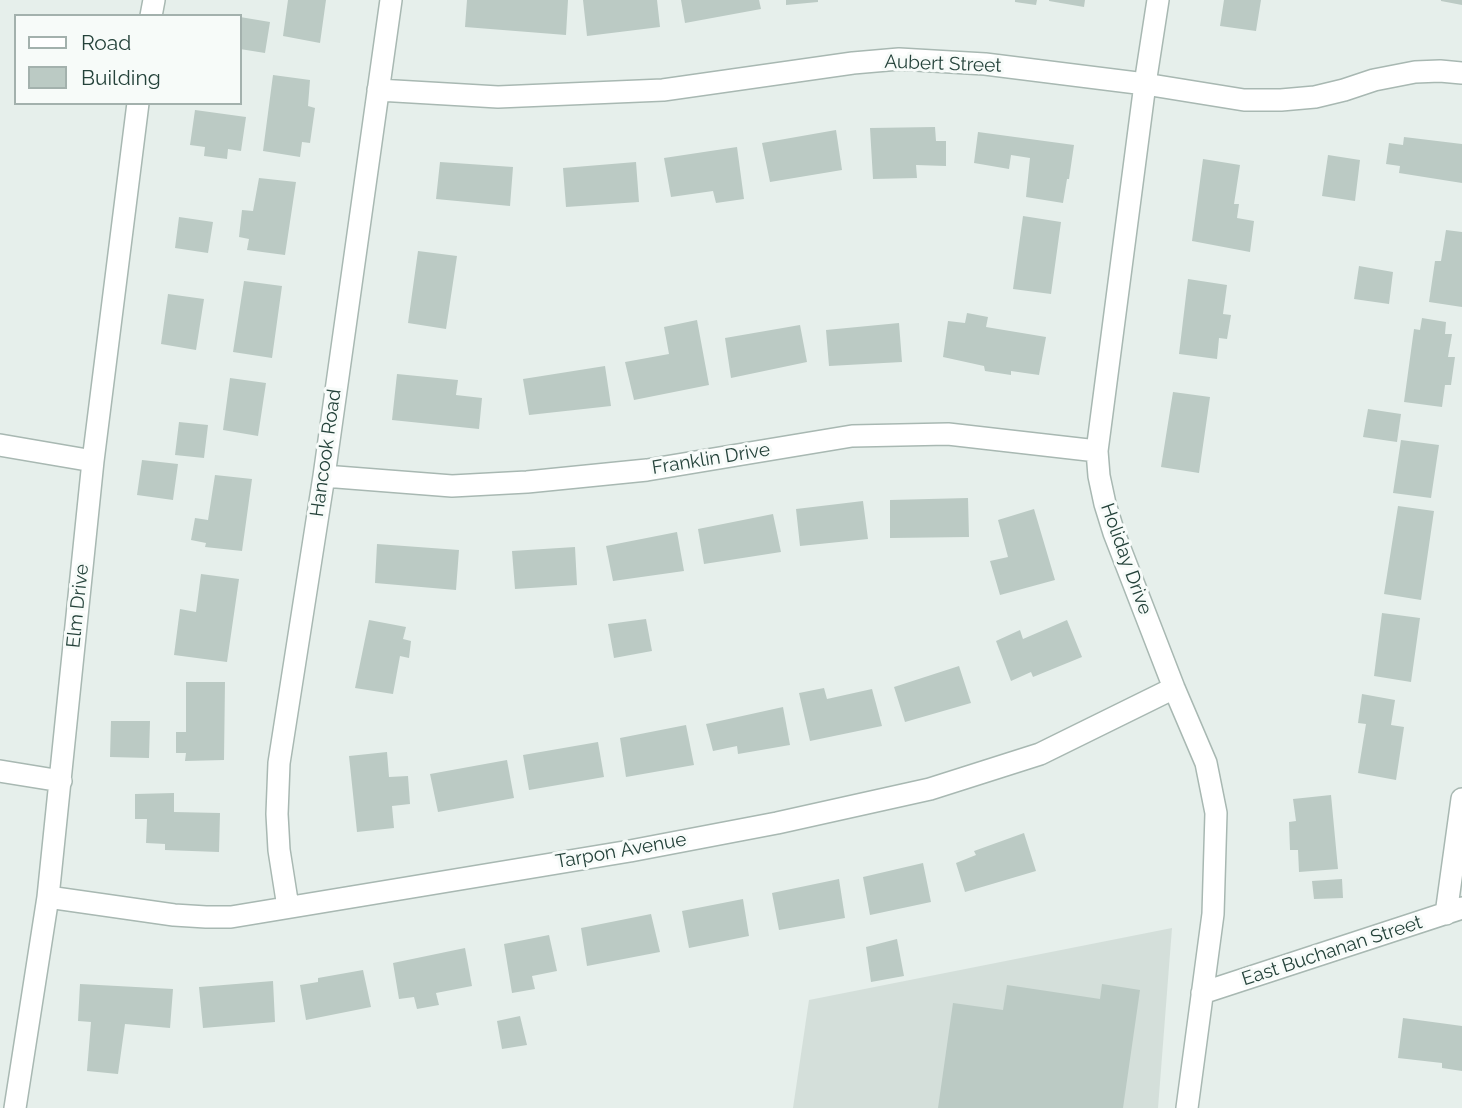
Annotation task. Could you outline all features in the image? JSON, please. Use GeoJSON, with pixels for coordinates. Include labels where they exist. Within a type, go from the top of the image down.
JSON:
{"type":"FeatureCollection","features":[{"type":"Feature","properties":{"kind":"street","name":"Hancook Road"},"geometry":{"type":"LineString","coordinates":[[288,907],[279,850],[279,763],[324,476],[391,0]]}},
{"type":"Feature","properties":{"kind":"street","name":"Holiday Drive"},"geometry":{"type":"LineString","coordinates":[[1158,0],[1097,451],[1099,476],[1114,533],[1206,763],[1216,813],[1213,914],[1187,1108]]}},
{"type":"Feature","properties":{"kind":"street","name":"Aubert Street"},"geometry":{"type":"LineString","coordinates":[[378,90],[498,97],[663,90],[899,59],[985,64],[1145,84],[1244,100],[1281,100],[1315,97],[1374,80],[1415,72],[1462,73]]}},
{"type":"Feature","properties":{"kind":"street","name":"Elm Drive"},"geometry":{"type":"LineString","coordinates":[[15,1108],[48,897],[93,461],[138,105]]}},
{"type":"Feature","properties":{"kind":"street","name":"Franklin Drive"},"geometry":{"type":"LineString","coordinates":[[324,476],[452,486],[527,482],[647,470],[852,436],[948,434],[1097,451]]}},
{"type":"Feature","properties":{"kind":"street"},"geometry":{"type":"LineString","coordinates":[[0,445],[93,461]]}},
{"type":"Feature","properties":{"kind":"street","name":"Tarpon Avenue"},"geometry":{"type":"LineString","coordinates":[[48,897],[174,915],[231,917],[630,851],[778,823],[930,789],[1040,754],[1174,688]]}},
{"type":"Feature","properties":{"kind":"street"},"geometry":{"type":"LineString","coordinates":[[0,771],[61,781]]}},
{"type":"Feature","properties":{"kind":"street"},"geometry":{"type":"LineString","coordinates":[[1454,911],[1462,799]]}},
{"type":"Feature","properties":{"kind":"street","name":"East Buchanan Street"},"geometry":{"type":"LineString","coordinates":[[1202,993],[1454,911]]}},
{"type":"Feature","properties":{"kind":"shaded area"},"geometry":{"type":"Polygon","coordinates":[[[1172,928],[1158,1108],[793,1108],[809,1000],[1172,928]]]}},
{"type":"Feature","properties":{"kind":"building"},"geometry":{"type":"Polygon","coordinates":[[[288,0],[326,0],[320,43],[283,36],[288,0]]]}},
{"type":"Feature","properties":{"kind":"building"},"geometry":{"type":"Polygon","coordinates":[[[467,0],[568,0],[566,35],[465,27],[467,0]]]}},
{"type":"Feature","properties":{"kind":"building"},"geometry":{"type":"Polygon","coordinates":[[[583,0],[657,0],[660,27],[587,36],[583,0]]]}},
{"type":"Feature","properties":{"kind":"building"},"geometry":{"type":"Polygon","coordinates":[[[681,0],[759,0],[761,9],[685,23],[681,0]]]}},
{"type":"Feature","properties":{"kind":"building"},"geometry":{"type":"Polygon","coordinates":[[[786,0],[818,0],[818,2],[786,5],[786,0]]]}},
{"type":"Feature","properties":{"kind":"building"},"geometry":{"type":"Polygon","coordinates":[[[1015,0],[1037,0],[1036,5],[1015,0]]]}},
{"type":"Feature","properties":{"kind":"building"},"geometry":{"type":"Polygon","coordinates":[[[1049,0],[1085,0],[1084,7],[1049,0]]]}},
{"type":"Feature","properties":{"kind":"building"},"geometry":{"type":"Polygon","coordinates":[[[1224,0],[1261,0],[1256,31],[1220,26],[1224,0]]]}},
{"type":"Feature","properties":{"kind":"building"},"geometry":{"type":"Polygon","coordinates":[[[1462,0],[1462,5],[1441,1],[1462,0]]]}},
{"type":"Feature","properties":{"kind":"building"},"geometry":{"type":"Polygon","coordinates":[[[242,17],[270,22],[265,53],[242,49],[242,17]]]}},
{"type":"Feature","properties":{"kind":"building"},"geometry":{"type":"Polygon","coordinates":[[[273,75],[310,80],[308,106],[315,108],[310,143],[302,142],[300,157],[263,151],[273,75]]]}},
{"type":"Feature","properties":{"kind":"building"},"geometry":{"type":"Polygon","coordinates":[[[195,110],[246,117],[241,151],[228,149],[227,159],[204,156],[205,147],[190,145],[195,110]]]}},
{"type":"Feature","properties":{"kind":"building"},"geometry":{"type":"Polygon","coordinates":[[[935,127],[936,141],[946,141],[946,166],[916,165],[917,178],[873,179],[870,128],[935,127]]]}},
{"type":"Feature","properties":{"kind":"building"},"geometry":{"type":"Polygon","coordinates":[[[836,130],[842,170],[770,182],[762,143],[836,130]]]}},
{"type":"Feature","properties":{"kind":"building"},"geometry":{"type":"Polygon","coordinates":[[[978,132],[1074,145],[1063,203],[1026,197],[1030,158],[1011,155],[1009,169],[974,163],[978,132]]]}},
{"type":"Feature","properties":{"kind":"building"},"geometry":{"type":"Polygon","coordinates":[[[1404,137],[1462,144],[1462,183],[1399,173],[1400,166],[1386,164],[1389,143],[1403,145],[1404,137]]]}},
{"type":"Feature","properties":{"kind":"building"},"geometry":{"type":"Polygon","coordinates":[[[737,147],[744,199],[716,203],[713,191],[671,197],[664,158],[737,147]]]}},
{"type":"Feature","properties":{"kind":"building"},"geometry":{"type":"Polygon","coordinates":[[[1328,155],[1360,160],[1355,201],[1322,196],[1328,155]]]}},
{"type":"Feature","properties":{"kind":"building"},"geometry":{"type":"Polygon","coordinates":[[[1203,159],[1240,165],[1234,204],[1239,204],[1237,218],[1254,221],[1250,252],[1192,241],[1203,159]]]}},
{"type":"Feature","properties":{"kind":"building"},"geometry":{"type":"Polygon","coordinates":[[[440,162],[513,167],[510,206],[436,199],[440,162]]]}},
{"type":"Feature","properties":{"kind":"building"},"geometry":{"type":"Polygon","coordinates":[[[636,162],[639,202],[566,207],[563,168],[636,162]]]}},
{"type":"Feature","properties":{"kind":"building"},"geometry":{"type":"Polygon","coordinates":[[[259,178],[296,182],[285,255],[247,250],[249,239],[239,237],[242,210],[253,211],[259,178]]]}},
{"type":"Feature","properties":{"kind":"building"},"geometry":{"type":"Polygon","coordinates":[[[1023,216],[1061,222],[1051,294],[1013,289],[1023,216]]]}},
{"type":"Feature","properties":{"kind":"building"},"geometry":{"type":"Polygon","coordinates":[[[179,217],[213,222],[208,253],[175,248],[179,217]]]}},
{"type":"Feature","properties":{"kind":"building"},"geometry":{"type":"Polygon","coordinates":[[[1446,230],[1462,232],[1462,307],[1429,302],[1435,261],[1441,261],[1446,230]]]}},
{"type":"Feature","properties":{"kind":"building"},"geometry":{"type":"Polygon","coordinates":[[[418,251],[457,256],[446,329],[408,323],[418,251]]]}},
{"type":"Feature","properties":{"kind":"building"},"geometry":{"type":"Polygon","coordinates":[[[1359,266],[1393,272],[1389,304],[1354,299],[1359,266]]]}},
{"type":"Feature","properties":{"kind":"building"},"geometry":{"type":"Polygon","coordinates":[[[1188,279],[1227,285],[1223,314],[1231,315],[1227,339],[1219,338],[1217,359],[1179,354],[1188,279]]]}},
{"type":"Feature","properties":{"kind":"building"},"geometry":{"type":"Polygon","coordinates":[[[244,281],[282,286],[272,358],[233,352],[244,281]]]}},
{"type":"Feature","properties":{"kind":"building"},"geometry":{"type":"Polygon","coordinates":[[[168,294],[204,299],[196,350],[161,344],[168,294]]]}},
{"type":"Feature","properties":{"kind":"building"},"geometry":{"type":"Polygon","coordinates":[[[967,313],[988,317],[986,327],[1046,337],[1039,375],[985,371],[984,366],[943,357],[948,321],[965,323],[967,313]]]}},
{"type":"Feature","properties":{"kind":"building"},"geometry":{"type":"Polygon","coordinates":[[[1422,318],[1446,322],[1445,334],[1452,334],[1448,357],[1455,357],[1451,385],[1445,385],[1442,407],[1404,402],[1414,329],[1420,330],[1422,318]]]}},
{"type":"Feature","properties":{"kind":"building"},"geometry":{"type":"Polygon","coordinates":[[[697,320],[709,385],[634,400],[625,362],[669,354],[664,327],[697,320]]]}},
{"type":"Feature","properties":{"kind":"building"},"geometry":{"type":"Polygon","coordinates":[[[899,323],[902,362],[829,366],[826,330],[899,323]]]}},
{"type":"Feature","properties":{"kind":"building"},"geometry":{"type":"Polygon","coordinates":[[[800,325],[807,362],[731,378],[725,338],[800,325]]]}},
{"type":"Feature","properties":{"kind":"building"},"geometry":{"type":"Polygon","coordinates":[[[605,366],[611,406],[529,415],[523,379],[605,366]]]}},
{"type":"Feature","properties":{"kind":"building"},"geometry":{"type":"Polygon","coordinates":[[[397,374],[458,380],[456,395],[482,398],[479,429],[392,420],[397,374]]]}},
{"type":"Feature","properties":{"kind":"building"},"geometry":{"type":"Polygon","coordinates":[[[230,378],[266,383],[258,436],[223,430],[230,378]]]}},
{"type":"Feature","properties":{"kind":"building"},"geometry":{"type":"Polygon","coordinates":[[[1173,392],[1210,397],[1199,473],[1161,467],[1173,392]]]}},
{"type":"Feature","properties":{"kind":"building"},"geometry":{"type":"Polygon","coordinates":[[[1368,409],[1401,414],[1397,442],[1363,437],[1368,409]]]}},
{"type":"Feature","properties":{"kind":"building"},"geometry":{"type":"Polygon","coordinates":[[[179,422],[208,425],[204,458],[175,455],[179,422]]]}},
{"type":"Feature","properties":{"kind":"building"},"geometry":{"type":"Polygon","coordinates":[[[1401,440],[1439,445],[1431,498],[1393,493],[1401,440]]]}},
{"type":"Feature","properties":{"kind":"building"},"geometry":{"type":"Polygon","coordinates":[[[142,460],[178,464],[173,500],[137,495],[142,460]]]}},
{"type":"Feature","properties":{"kind":"building"},"geometry":{"type":"Polygon","coordinates":[[[215,475],[252,479],[242,551],[205,547],[206,543],[191,540],[195,518],[208,520],[215,475]]]}},
{"type":"Feature","properties":{"kind":"building"},"geometry":{"type":"Polygon","coordinates":[[[968,498],[969,537],[890,538],[890,500],[968,498]]]}},
{"type":"Feature","properties":{"kind":"building"},"geometry":{"type":"Polygon","coordinates":[[[863,501],[868,539],[800,546],[796,509],[863,501]]]}},
{"type":"Feature","properties":{"kind":"building"},"geometry":{"type":"Polygon","coordinates":[[[1398,506],[1434,511],[1421,600],[1384,594],[1398,506]]]}},
{"type":"Feature","properties":{"kind":"building"},"geometry":{"type":"Polygon","coordinates":[[[1034,509],[1055,580],[1000,595],[990,561],[1008,557],[998,520],[1034,509]]]}},
{"type":"Feature","properties":{"kind":"building"},"geometry":{"type":"Polygon","coordinates":[[[773,514],[781,552],[704,564],[698,529],[773,514]]]}},
{"type":"Feature","properties":{"kind":"building"},"geometry":{"type":"Polygon","coordinates":[[[677,532],[684,571],[613,581],[606,546],[677,532]]]}},
{"type":"Feature","properties":{"kind":"building"},"geometry":{"type":"Polygon","coordinates":[[[377,544],[459,550],[456,590],[375,583],[377,544]]]}},
{"type":"Feature","properties":{"kind":"building"},"geometry":{"type":"Polygon","coordinates":[[[575,547],[577,585],[515,589],[512,551],[575,547]]]}},
{"type":"Feature","properties":{"kind":"building"},"geometry":{"type":"Polygon","coordinates":[[[201,574],[239,579],[227,662],[174,655],[180,609],[196,612],[201,574]]]}},
{"type":"Feature","properties":{"kind":"building"},"geometry":{"type":"Polygon","coordinates":[[[1382,613],[1420,618],[1411,682],[1374,676],[1382,613]]]}},
{"type":"Feature","properties":{"kind":"building"},"geometry":{"type":"Polygon","coordinates":[[[646,619],[652,651],[614,658],[608,624],[646,619]]]}},
{"type":"Feature","properties":{"kind":"building"},"geometry":{"type":"Polygon","coordinates":[[[369,620],[406,627],[403,639],[411,641],[409,658],[400,656],[393,694],[355,688],[369,620]]]}},
{"type":"Feature","properties":{"kind":"building"},"geometry":{"type":"Polygon","coordinates":[[[1067,620],[1082,657],[1033,677],[1031,672],[1011,681],[996,641],[1020,630],[1023,639],[1067,620]]]}},
{"type":"Feature","properties":{"kind":"building"},"geometry":{"type":"Polygon","coordinates":[[[959,666],[971,703],[905,722],[894,687],[959,666]]]}},
{"type":"Feature","properties":{"kind":"building"},"geometry":{"type":"Polygon","coordinates":[[[186,682],[225,682],[224,760],[185,761],[186,753],[176,753],[176,732],[186,732],[186,682]]]}},
{"type":"Feature","properties":{"kind":"building"},"geometry":{"type":"Polygon","coordinates":[[[824,688],[827,699],[872,689],[882,726],[810,741],[799,693],[824,688]]]}},
{"type":"Feature","properties":{"kind":"building"},"geometry":{"type":"Polygon","coordinates":[[[1362,694],[1395,700],[1391,725],[1404,727],[1396,780],[1358,773],[1366,724],[1358,723],[1362,694]]]}},
{"type":"Feature","properties":{"kind":"building"},"geometry":{"type":"Polygon","coordinates":[[[783,707],[790,745],[738,754],[737,746],[713,751],[706,724],[783,707]]]}},
{"type":"Feature","properties":{"kind":"building"},"geometry":{"type":"Polygon","coordinates":[[[111,721],[150,721],[149,758],[110,757],[111,721]]]}},
{"type":"Feature","properties":{"kind":"building"},"geometry":{"type":"Polygon","coordinates":[[[686,725],[694,765],[626,777],[620,738],[686,725]]]}},
{"type":"Feature","properties":{"kind":"building"},"geometry":{"type":"Polygon","coordinates":[[[598,742],[604,777],[529,790],[523,755],[598,742]]]}},
{"type":"Feature","properties":{"kind":"building"},"geometry":{"type":"Polygon","coordinates":[[[387,752],[389,777],[408,776],[410,804],[392,806],[394,828],[357,832],[349,756],[387,752]]]}},
{"type":"Feature","properties":{"kind":"building"},"geometry":{"type":"Polygon","coordinates":[[[507,760],[514,798],[438,812],[430,774],[507,760]]]}},
{"type":"Feature","properties":{"kind":"building"},"geometry":{"type":"Polygon","coordinates":[[[174,793],[174,812],[220,813],[219,852],[165,850],[165,844],[146,843],[147,819],[135,819],[135,794],[174,793]]]}},
{"type":"Feature","properties":{"kind":"building"},"geometry":{"type":"Polygon","coordinates":[[[1331,795],[1338,869],[1299,872],[1298,850],[1290,850],[1289,822],[1296,821],[1293,799],[1331,795]]]}},
{"type":"Feature","properties":{"kind":"building"},"geometry":{"type":"Polygon","coordinates":[[[1024,833],[1036,871],[965,892],[956,863],[976,855],[974,851],[1024,833]]]}},
{"type":"Feature","properties":{"kind":"building"},"geometry":{"type":"Polygon","coordinates":[[[923,863],[931,902],[870,915],[863,877],[923,863]]]}},
{"type":"Feature","properties":{"kind":"building"},"geometry":{"type":"Polygon","coordinates":[[[839,879],[845,918],[779,930],[772,893],[839,879]]]}},
{"type":"Feature","properties":{"kind":"building"},"geometry":{"type":"Polygon","coordinates":[[[1342,879],[1343,898],[1314,899],[1312,881],[1342,879]]]}},
{"type":"Feature","properties":{"kind":"building"},"geometry":{"type":"Polygon","coordinates":[[[743,899],[749,936],[689,948],[682,911],[743,899]]]}},
{"type":"Feature","properties":{"kind":"building"},"geometry":{"type":"Polygon","coordinates":[[[651,914],[660,952],[587,966],[581,928],[651,914]]]}},
{"type":"Feature","properties":{"kind":"building"},"geometry":{"type":"Polygon","coordinates":[[[549,935],[557,971],[532,976],[535,989],[512,993],[504,944],[549,935]]]}},
{"type":"Feature","properties":{"kind":"building"},"geometry":{"type":"Polygon","coordinates":[[[897,939],[904,976],[871,982],[866,947],[897,939]]]}},
{"type":"Feature","properties":{"kind":"building"},"geometry":{"type":"Polygon","coordinates":[[[465,948],[472,986],[436,993],[439,1005],[417,1009],[414,997],[399,999],[393,963],[465,948]]]}},
{"type":"Feature","properties":{"kind":"building"},"geometry":{"type":"Polygon","coordinates":[[[363,970],[371,1007],[306,1020],[300,985],[318,982],[318,978],[363,970]]]}},
{"type":"Feature","properties":{"kind":"building"},"geometry":{"type":"Polygon","coordinates":[[[273,981],[275,1022],[203,1028],[199,987],[273,981]]]}},
{"type":"Feature","properties":{"kind":"building"},"geometry":{"type":"Polygon","coordinates":[[[80,984],[173,989],[170,1028],[125,1024],[118,1074],[87,1071],[91,1022],[78,1021],[80,984]]]}},
{"type":"Feature","properties":{"kind":"building"},"geometry":{"type":"Polygon","coordinates":[[[1102,984],[1140,990],[1123,1108],[938,1108],[953,1003],[1003,1010],[1007,985],[1100,999],[1102,984]]]}},
{"type":"Feature","properties":{"kind":"building"},"geometry":{"type":"Polygon","coordinates":[[[520,1016],[527,1045],[502,1049],[497,1021],[520,1016]]]}},
{"type":"Feature","properties":{"kind":"building"},"geometry":{"type":"Polygon","coordinates":[[[1403,1018],[1462,1026],[1462,1071],[1442,1068],[1442,1063],[1398,1058],[1403,1018]]]}}]}
